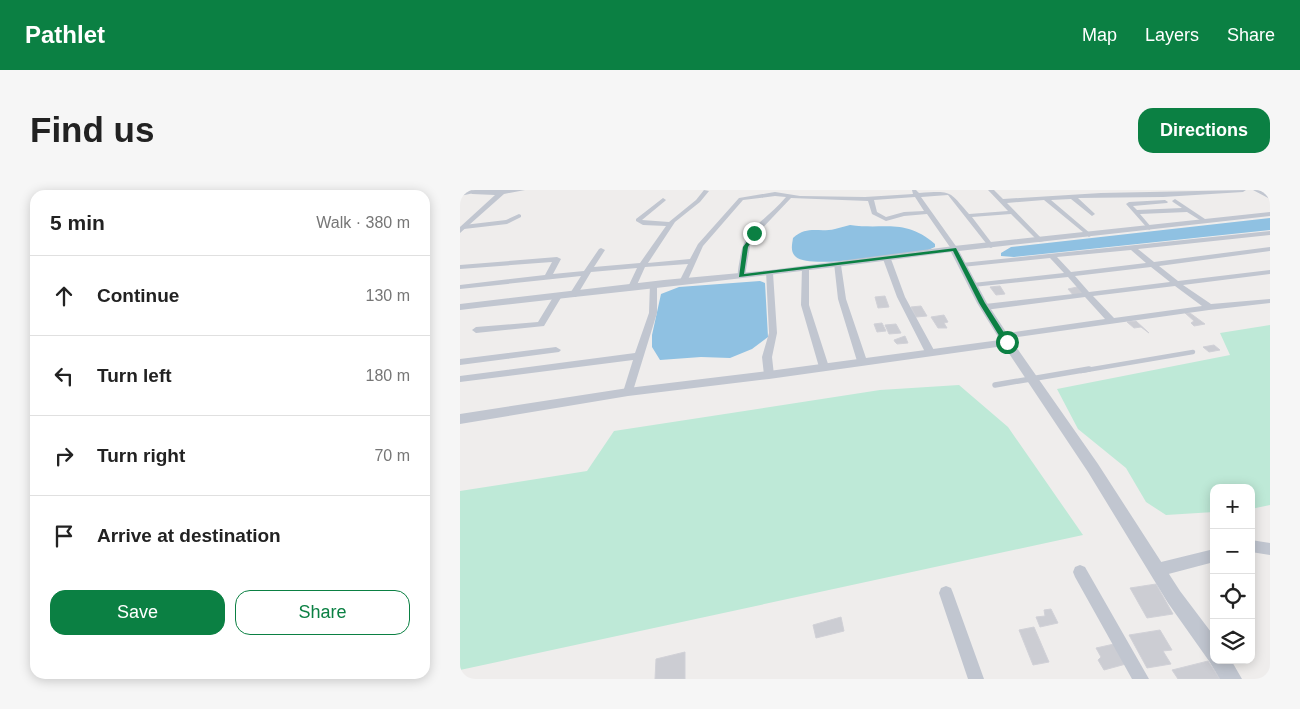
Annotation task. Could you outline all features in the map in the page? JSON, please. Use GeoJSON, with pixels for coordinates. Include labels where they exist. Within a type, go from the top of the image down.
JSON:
{"type":"FeatureCollection","features":[{"type":"Feature","properties":{"kind":"street"},"geometry":{"type":"LineString","coordinates":[[460,194],[472,191],[501,192],[517,190]]}},
{"type":"Feature","properties":{"kind":"street"},"geometry":{"type":"LineString","coordinates":[[684,282],[700,245],[741,199],[742,190]]}},
{"type":"Feature","properties":{"kind":"street"},"geometry":{"type":"LineString","coordinates":[[991,190],[1041,241]]}},
{"type":"Feature","properties":{"kind":"street"},"geometry":{"type":"LineString","coordinates":[[1003,201],[1243,190]]}},
{"type":"Feature","properties":{"kind":"street"},"geometry":{"type":"LineString","coordinates":[[1256,190],[1270,197]]}},
{"type":"Feature","properties":{"kind":"street"},"geometry":{"type":"LineString","coordinates":[[632,287],[642,266],[671,224],[698,201],[706,191]]}},
{"type":"Feature","properties":{"kind":"street"},"geometry":{"type":"LineString","coordinates":[[838,192],[848,191]]}},
{"type":"Feature","properties":{"kind":"street"},"geometry":{"type":"LineString","coordinates":[[741,199],[775,194],[870,198],[946,191],[991,246]]}},
{"type":"Feature","properties":{"kind":"street"},"geometry":{"type":"LineString","coordinates":[[461,229],[501,192]]}},
{"type":"Feature","properties":{"kind":"street"},"geometry":{"type":"LineString","coordinates":[[915,193],[954,249],[985,307],[1005,339],[1093,468],[1157,570],[1210,647]]}},
{"type":"Feature","properties":{"kind":"street"},"geometry":{"type":"LineString","coordinates":[[1129,204],[1186,200],[1178,194]]}},
{"type":"Feature","properties":{"kind":"street"},"geometry":{"type":"LineString","coordinates":[[1120,195],[1149,228]]}},
{"type":"Feature","properties":{"kind":"street"},"geometry":{"type":"LineString","coordinates":[[741,276],[748,241],[758,228],[782,207],[790,196]]}},
{"type":"Feature","properties":{"kind":"street"},"geometry":{"type":"LineString","coordinates":[[1073,197],[1092,214]]}},
{"type":"Feature","properties":{"kind":"street"},"geometry":{"type":"LineString","coordinates":[[870,198],[874,213],[885,219],[929,212]]}},
{"type":"Feature","properties":{"kind":"street"},"geometry":{"type":"LineString","coordinates":[[1045,198],[1089,235]]}},
{"type":"Feature","properties":{"kind":"street"},"geometry":{"type":"LineString","coordinates":[[663,200],[638,220],[643,223],[671,224]]}},
{"type":"Feature","properties":{"kind":"street"},"geometry":{"type":"LineString","coordinates":[[1175,201],[1205,222]]}},
{"type":"Feature","properties":{"kind":"street"},"geometry":{"type":"LineString","coordinates":[[1135,212],[1187,210]]}},
{"type":"Feature","properties":{"kind":"street"},"geometry":{"type":"LineString","coordinates":[[967,216],[1013,212]]}},
{"type":"Feature","properties":{"kind":"street"},"geometry":{"type":"LineString","coordinates":[[460,307],[805,269],[954,249],[1041,241],[1270,214]]}},
{"type":"Feature","properties":{"kind":"street"},"geometry":{"type":"LineString","coordinates":[[461,229],[507,222],[519,216]]}},
{"type":"Feature","properties":{"kind":"street"},"geometry":{"type":"LineString","coordinates":[[962,265],[1270,233]]}},
{"type":"Feature","properties":{"kind":"street"},"geometry":{"type":"LineString","coordinates":[[1255,234],[1270,242]]}},
{"type":"Feature","properties":{"kind":"street"},"geometry":{"type":"LineString","coordinates":[[1133,248],[1178,285],[1209,307]]}},
{"type":"Feature","properties":{"kind":"street"},"geometry":{"type":"LineString","coordinates":[[973,285],[1069,275],[1270,249]]}},
{"type":"Feature","properties":{"kind":"street"},"geometry":{"type":"LineString","coordinates":[[573,294],[601,250]]}},
{"type":"Feature","properties":{"kind":"street"},"geometry":{"type":"LineString","coordinates":[[1052,256],[1112,321]]}},
{"type":"Feature","properties":{"kind":"street"},"geometry":{"type":"LineString","coordinates":[[460,267],[557,259],[548,276]]}},
{"type":"Feature","properties":{"kind":"street"},"geometry":{"type":"LineString","coordinates":[[887,259],[901,297],[930,352]]}},
{"type":"Feature","properties":{"kind":"street"},"geometry":{"type":"LineString","coordinates":[[460,287],[587,271],[693,261]]}},
{"type":"Feature","properties":{"kind":"street"},"geometry":{"type":"LineString","coordinates":[[838,265],[842,299],[862,361]]}},
{"type":"Feature","properties":{"kind":"street"},"geometry":{"type":"LineString","coordinates":[[805,269],[805,305],[824,367]]}},
{"type":"Feature","properties":{"kind":"street"},"geometry":{"type":"LineString","coordinates":[[985,307],[1178,285],[1270,272]]}},
{"type":"Feature","properties":{"kind":"street"},"geometry":{"type":"LineString","coordinates":[[769,273],[772,333],[768,357],[769,375]]}},
{"type":"Feature","properties":{"kind":"street"},"geometry":{"type":"LineString","coordinates":[[628,392],[652,313],[652,285]]}},
{"type":"Feature","properties":{"kind":"street"},"geometry":{"type":"LineString","coordinates":[[476,330],[541,324],[558,296]]}},
{"type":"Feature","properties":{"kind":"street"},"geometry":{"type":"LineString","coordinates":[[460,419],[628,392],[769,375],[930,352],[1112,321],[1209,307],[1270,302]]}},
{"type":"Feature","properties":{"kind":"street"},"geometry":{"type":"LineString","coordinates":[[460,362],[556,350]]}},
{"type":"Feature","properties":{"kind":"street"},"geometry":{"type":"LineString","coordinates":[[522,370],[529,353]]}},
{"type":"Feature","properties":{"kind":"street"},"geometry":{"type":"LineString","coordinates":[[460,379],[639,356]]}},
{"type":"Feature","properties":{"kind":"street"},"geometry":{"type":"LineString","coordinates":[[1255,547],[1270,549]]}},
{"type":"Feature","properties":{"kind":"street"},"geometry":{"type":"LineString","coordinates":[[1157,570],[1210,556]]}},
{"type":"Feature","properties":{"kind":"street"},"geometry":{"type":"LineString","coordinates":[[1080,572],[1141,679]]}},
{"type":"Feature","properties":{"kind":"street"},"geometry":{"type":"LineString","coordinates":[[946,593],[976,679]]}},
{"type":"Feature","properties":{"kind":"street"},"geometry":{"type":"LineString","coordinates":[[1222,664],[1232,679]]}},
{"type":"Feature","properties":{"kind":"lane"},"geometry":{"type":"LineString","coordinates":[[995,384],[1193,352]]}},
{"type":"Feature","properties":{"kind":"green space"},"geometry":{"type":"Polygon","coordinates":[[[1270,325],[1270,505],[1255,508],[1255,484],[1210,484],[1210,512],[1166,515],[1146,502],[1126,468],[1078,429],[1057,389],[1230,355],[1220,333],[1270,325]]]}},
{"type":"Feature","properties":{"kind":"green space"},"geometry":{"type":"Polygon","coordinates":[[[959,385],[1008,427],[1083,535],[460,670],[460,491],[587,471],[614,431],[880,390],[959,385]]]}},
{"type":"Feature","properties":{"kind":"water"},"geometry":{"type":"Polygon","coordinates":[[[1270,218],[1270,230],[1014,257],[1001,256],[1001,253],[1011,247],[1270,218]]]}},
{"type":"Feature","properties":{"kind":"water"},"geometry":{"type":"Polygon","coordinates":[[[850,225],[904,228],[924,236],[935,244],[935,247],[928,250],[859,260],[820,262],[805,261],[796,257],[793,253],[793,238],[798,234],[808,230],[829,230],[850,225]]]}},
{"type":"Feature","properties":{"kind":"water"},"geometry":{"type":"Polygon","coordinates":[[[760,281],[765,283],[768,337],[752,349],[730,358],[701,357],[660,360],[652,347],[652,335],[661,294],[679,287],[760,281]]]}},
{"type":"Feature","properties":{"kind":"building"},"geometry":{"type":"Polygon","coordinates":[[[1000,286],[1005,294],[996,295],[990,287],[1000,286]]]}},
{"type":"Feature","properties":{"kind":"building"},"geometry":{"type":"Polygon","coordinates":[[[1077,287],[1085,295],[1074,296],[1068,289],[1077,287]]]}},
{"type":"Feature","properties":{"kind":"building"},"geometry":{"type":"Polygon","coordinates":[[[885,296],[889,307],[878,308],[875,297],[885,296]]]}},
{"type":"Feature","properties":{"kind":"building"},"geometry":{"type":"Polygon","coordinates":[[[921,306],[927,316],[916,317],[911,307],[921,306]]]}},
{"type":"Feature","properties":{"kind":"building"},"geometry":{"type":"Polygon","coordinates":[[[1185,313],[1190,313],[1205,324],[1194,326],[1191,323],[1194,321],[1185,313]]]}},
{"type":"Feature","properties":{"kind":"building"},"geometry":{"type":"Polygon","coordinates":[[[944,315],[948,322],[944,323],[947,328],[938,328],[931,317],[944,315]]]}},
{"type":"Feature","properties":{"kind":"building"},"geometry":{"type":"Polygon","coordinates":[[[1136,321],[1149,333],[1141,327],[1134,328],[1127,322],[1136,321]]]}},
{"type":"Feature","properties":{"kind":"building"},"geometry":{"type":"Polygon","coordinates":[[[882,323],[886,331],[877,332],[874,324],[882,323]]]}},
{"type":"Feature","properties":{"kind":"building"},"geometry":{"type":"Polygon","coordinates":[[[896,324],[901,333],[889,334],[885,325],[896,324]]]}},
{"type":"Feature","properties":{"kind":"building"},"geometry":{"type":"Polygon","coordinates":[[[905,336],[908,343],[897,344],[894,340],[905,336]]]}},
{"type":"Feature","properties":{"kind":"building"},"geometry":{"type":"Polygon","coordinates":[[[1214,345],[1220,350],[1209,352],[1203,347],[1214,345]]]}},
{"type":"Feature","properties":{"kind":"building"},"geometry":{"type":"Polygon","coordinates":[[[1156,584],[1173,614],[1147,618],[1130,588],[1156,584]]]}},
{"type":"Feature","properties":{"kind":"building"},"geometry":{"type":"Polygon","coordinates":[[[1051,609],[1058,623],[1040,627],[1036,617],[1045,616],[1044,610],[1051,609]]]}},
{"type":"Feature","properties":{"kind":"building"},"geometry":{"type":"Polygon","coordinates":[[[841,617],[844,631],[816,638],[813,625],[841,617]]]}},
{"type":"Feature","properties":{"kind":"building"},"geometry":{"type":"Polygon","coordinates":[[[1034,627],[1049,662],[1033,665],[1019,630],[1034,627]]]}},
{"type":"Feature","properties":{"kind":"building"},"geometry":{"type":"Polygon","coordinates":[[[1160,630],[1172,650],[1163,651],[1171,664],[1147,668],[1129,635],[1160,630]]]}},
{"type":"Feature","properties":{"kind":"building"},"geometry":{"type":"Polygon","coordinates":[[[1114,644],[1126,664],[1104,670],[1098,660],[1101,657],[1096,648],[1114,644]]]}},
{"type":"Feature","properties":{"kind":"building"},"geometry":{"type":"Polygon","coordinates":[[[685,652],[685,679],[655,679],[656,659],[685,652]]]}},
{"type":"Feature","properties":{"kind":"building"},"geometry":{"type":"Polygon","coordinates":[[[1208,661],[1220,679],[1178,679],[1172,670],[1208,661]]]}},
{"type":"Feature","properties":{"kind":"route"},"geometry":{"type":"LineString","coordinates":[[754,233],[746,247],[741,276],[954,249],[982,303],[1007,342]]}}]}
